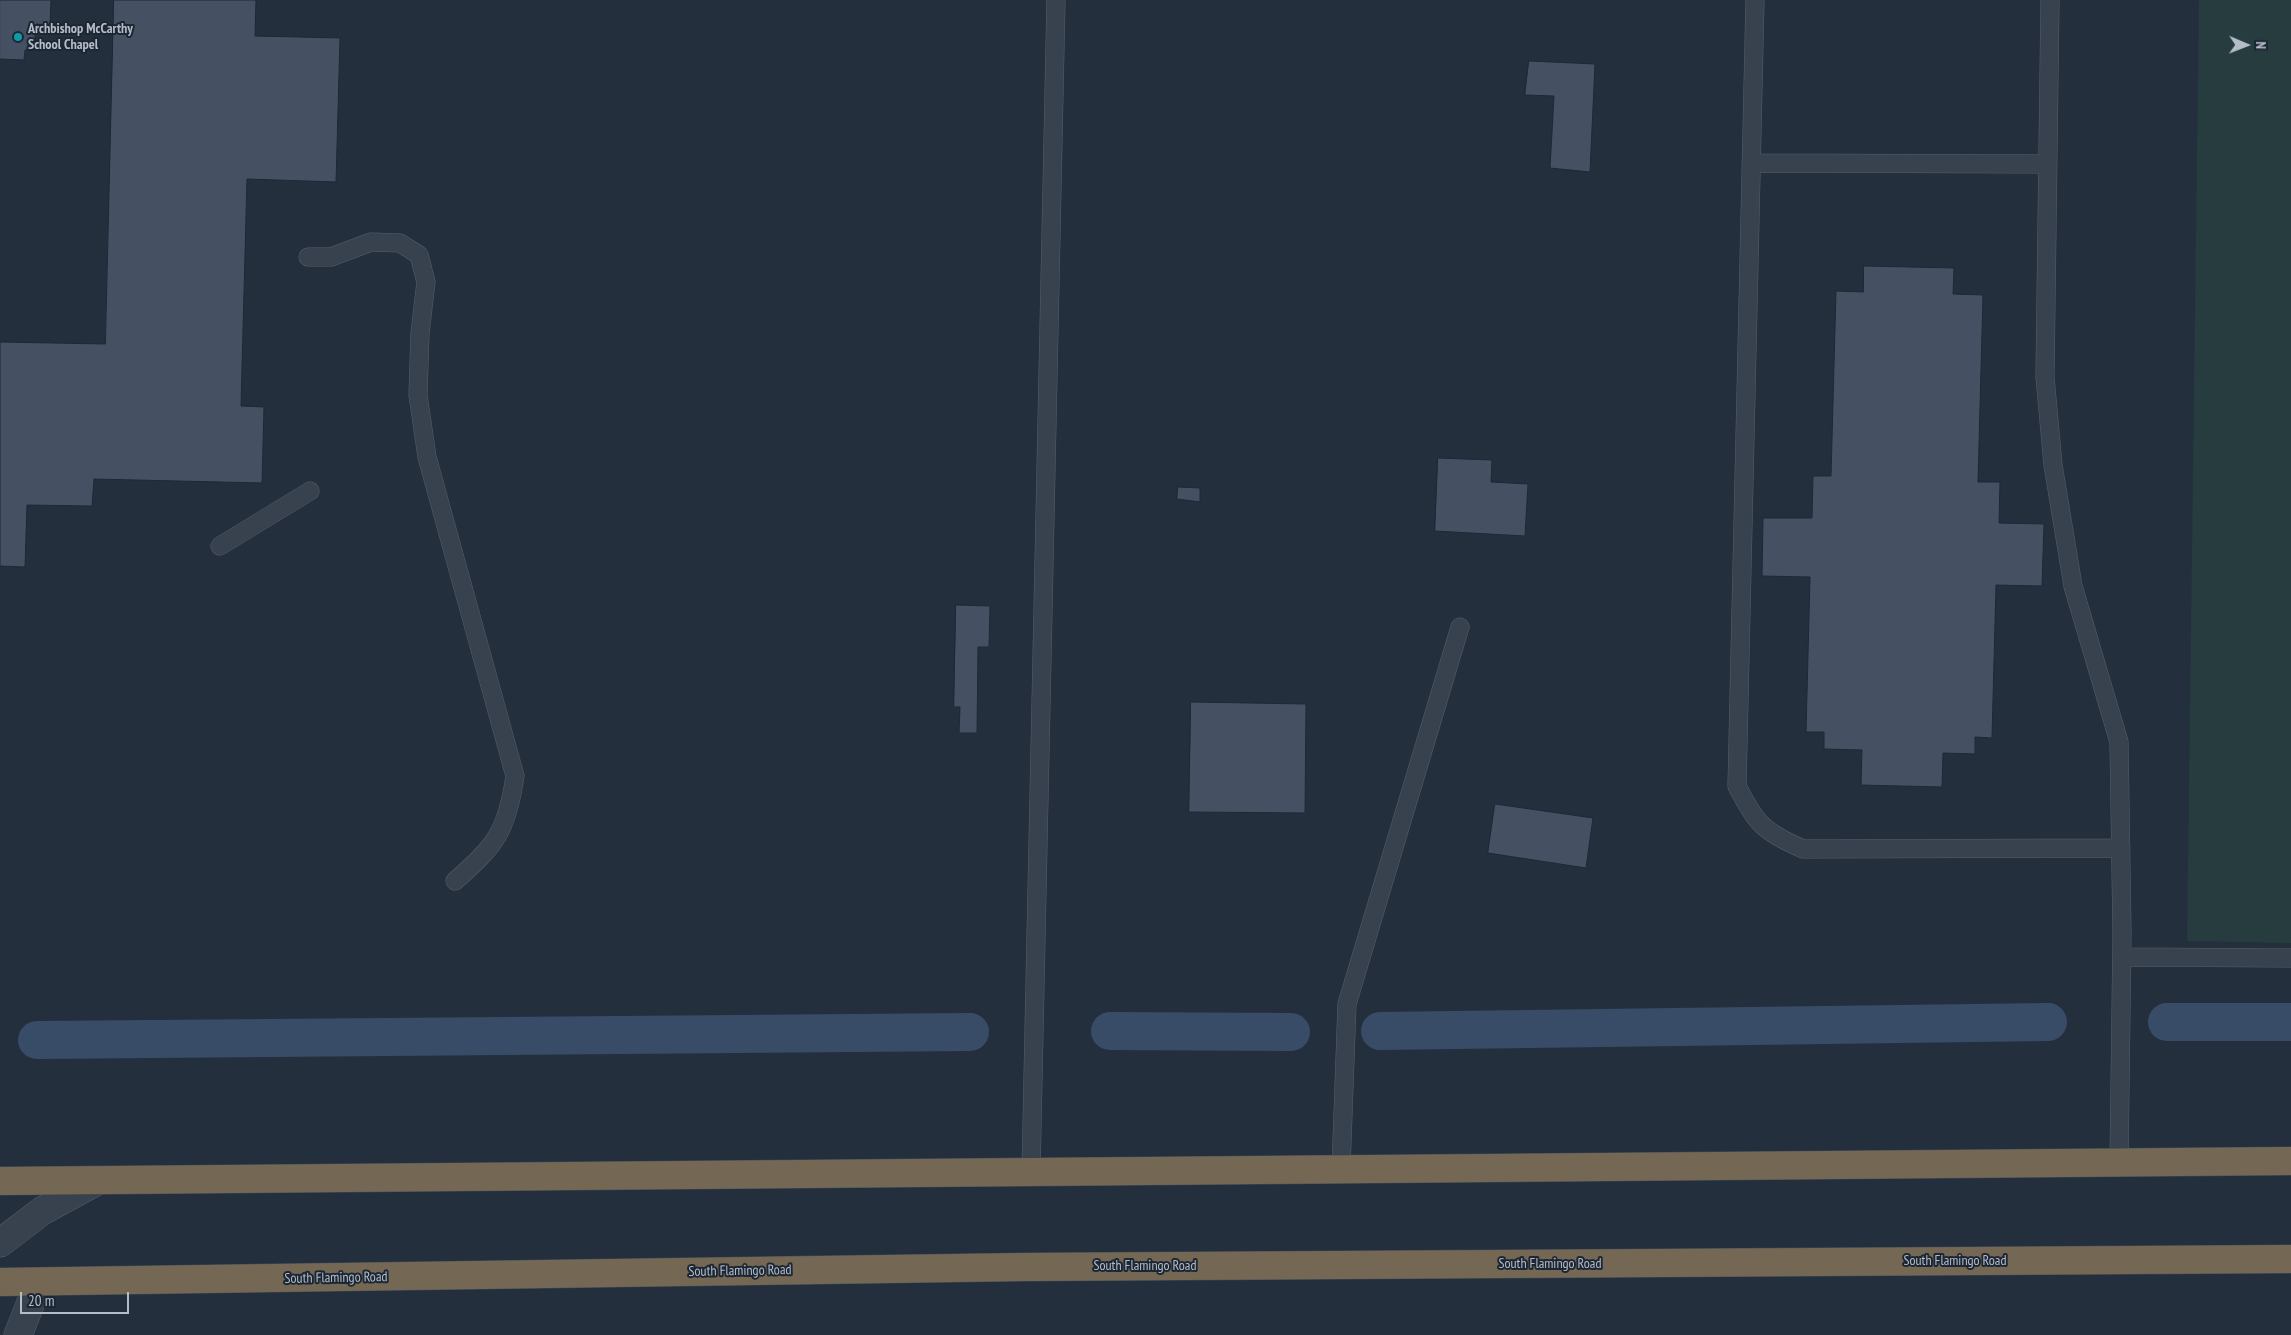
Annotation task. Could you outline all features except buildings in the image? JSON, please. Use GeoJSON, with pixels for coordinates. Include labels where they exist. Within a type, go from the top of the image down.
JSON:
{"type":"FeatureCollection","features":[{"type":"Feature","properties":{"kind":"highway"},"geometry":{"type":"LineString","coordinates":[[0,1181],[2291,1161]]}},
{"type":"Feature","properties":{"kind":"highway","name":"South Flamingo Road"},"geometry":{"type":"LineString","coordinates":[[0,1282],[1044,1267],[2291,1259]]}},
{"type":"Feature","properties":{"kind":"street"},"geometry":{"type":"LineString","coordinates":[[0,1243],[42,1211],[97,1181]]}},
{"type":"Feature","properties":{"kind":"street"},"geometry":{"type":"LineString","coordinates":[[18,1335],[39,1282]]}},
{"type":"Feature","properties":{"kind":"lane"},"geometry":{"type":"LineString","coordinates":[[1031,1172],[1056,0]]}},
{"type":"Feature","properties":{"kind":"lane"},"geometry":{"type":"LineString","coordinates":[[1755,0],[1737,786],[1751,814],[1774,836],[1803,849],[2121,848]]}},
{"type":"Feature","properties":{"kind":"lane"},"geometry":{"type":"LineString","coordinates":[[2050,0],[2045,377],[2053,465],[2073,586],[2119,742],[2122,957],[2119,1163]]}},
{"type":"Feature","properties":{"kind":"lane"},"geometry":{"type":"LineString","coordinates":[[1751,163],[2048,164]]}},
{"type":"Feature","properties":{"kind":"lane"},"geometry":{"type":"LineString","coordinates":[[308,257],[331,258],[371,242],[400,243],[419,255],[426,282],[420,333],[418,396],[427,457],[515,776],[510,810],[498,836],[483,856],[455,881]]}},
{"type":"Feature","properties":{"kind":"lane"},"geometry":{"type":"LineString","coordinates":[[220,546],[310,491]]}},
{"type":"Feature","properties":{"kind":"lane"},"geometry":{"type":"LineString","coordinates":[[1341,1169],[1347,1004],[1460,627]]}},
{"type":"Feature","properties":{"kind":"lane"},"geometry":{"type":"LineString","coordinates":[[2122,957],[2291,958]]}},
{"type":"Feature","properties":{"kind":"green space"},"geometry":{"type":"Polygon","coordinates":[[[2199,0],[2291,0],[2291,943],[2187,941],[2199,0]]]}},
{"type":"Feature","properties":{"kind":"waterway"},"geometry":{"type":"LineString","coordinates":[[1380,1031],[2048,1022]]}},
{"type":"Feature","properties":{"kind":"waterway"},"geometry":{"type":"LineString","coordinates":[[2167,1022],[2291,1022]]}},
{"type":"Feature","properties":{"kind":"waterway"},"geometry":{"type":"LineString","coordinates":[[1110,1031],[1291,1032]]}},
{"type":"Feature","properties":{"kind":"waterway"},"geometry":{"type":"LineString","coordinates":[[37,1040],[970,1032]]}},
{"type":"Feature","properties":{"kind":"place","name":"Archbishop McCarthy School Chapel"},"geometry":{"type":"Point","coordinates":[18,37]}}]}
